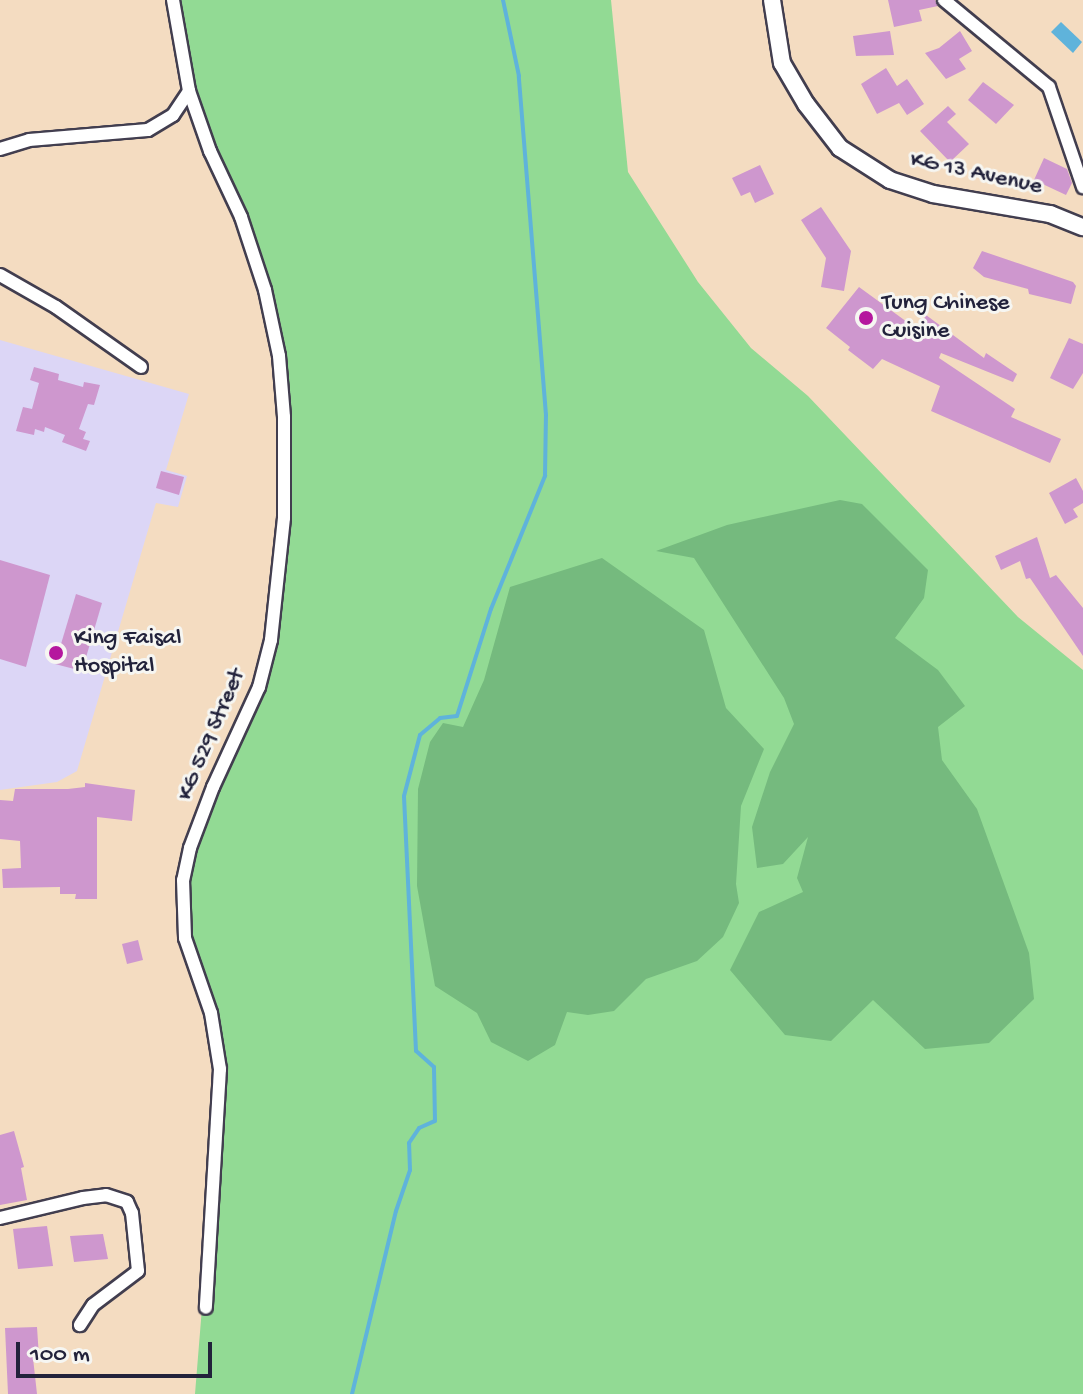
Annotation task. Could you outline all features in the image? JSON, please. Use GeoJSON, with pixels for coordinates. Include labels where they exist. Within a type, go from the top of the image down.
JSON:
{"type":"FeatureCollection","features":[{"type":"Feature","properties":{"kind":"street","name":"KG 529 Street"},"geometry":{"type":"LineString","coordinates":[[173,0],[189,91],[210,151],[241,217],[265,290],[279,356],[284,417],[284,518],[271,640],[259,687],[213,787],[190,848],[183,880],[185,938],[211,1013],[220,1069],[206,1308]]}},
{"type":"Feature","properties":{"kind":"street","name":"KG 13 Avenue"},"geometry":{"type":"LineString","coordinates":[[772,0],[782,63],[806,104],[840,148],[890,180],[905,185],[933,194],[1050,214],[1083,227]]}},
{"type":"Feature","properties":{"kind":"street"},"geometry":{"type":"LineString","coordinates":[[944,0],[1049,87],[1083,187]]}},
{"type":"Feature","properties":{"kind":"street"},"geometry":{"type":"LineString","coordinates":[[0,149],[29,140],[148,130],[173,115],[189,91]]}},
{"type":"Feature","properties":{"kind":"street"},"geometry":{"type":"LineString","coordinates":[[0,275],[56,307],[141,367]]}},
{"type":"Feature","properties":{"kind":"street"},"geometry":{"type":"LineString","coordinates":[[0,1218],[106,1195],[127,1202],[132,1213],[138,1271],[93,1305],[80,1325]]}},
{"type":"Feature","properties":{"kind":"shaded area","name":"King Faisal Hospital"},"geometry":{"type":"Polygon","coordinates":[[[0,340],[189,394],[166,470],[187,476],[178,507],[156,503],[77,771],[57,782],[0,790],[0,340]]]}},
{"type":"Feature","properties":{"kind":"green space"},"geometry":{"type":"Polygon","coordinates":[[[170,0],[611,0],[628,172],[698,282],[751,348],[808,396],[1018,617],[1083,670],[1083,1394],[195,1394],[213,1172],[212,1055],[184,903],[199,828],[255,689],[276,606],[289,515],[288,394],[269,282],[240,200],[206,124],[170,0]]]}},
{"type":"Feature","properties":{"kind":"green space"},"geometry":{"type":"Polygon","coordinates":[[[840,500],[862,504],[928,570],[924,598],[895,638],[938,670],[965,706],[938,727],[942,760],[977,809],[1029,953],[1034,999],[989,1043],[925,1049],[873,1000],[831,1041],[785,1035],[730,970],[759,912],[803,892],[797,878],[808,837],[783,864],[757,868],[752,827],[770,772],[794,724],[784,698],[694,558],[656,551],[727,525],[840,500]]]}},
{"type":"Feature","properties":{"kind":"green space"},"geometry":{"type":"Polygon","coordinates":[[[602,558],[704,630],[726,708],[764,749],[741,806],[736,884],[739,903],[723,937],[697,961],[646,979],[614,1011],[588,1015],[567,1012],[555,1045],[528,1061],[491,1042],[477,1013],[435,986],[417,886],[418,789],[430,742],[443,723],[463,727],[484,680],[510,587],[602,558]]]}},
{"type":"Feature","properties":{"kind":"water"},"geometry":{"type":"Polygon","coordinates":[[[1061,22],[1082,42],[1073,53],[1051,32],[1061,22]]]}},
{"type":"Feature","properties":{"kind":"building"},"geometry":{"type":"Polygon","coordinates":[[[888,0],[935,0],[938,6],[919,10],[922,21],[894,27],[888,0]]]}},
{"type":"Feature","properties":{"kind":"building"},"geometry":{"type":"Polygon","coordinates":[[[890,31],[894,55],[856,56],[853,36],[890,31]]]}},
{"type":"Feature","properties":{"kind":"building"},"geometry":{"type":"Polygon","coordinates":[[[960,31],[972,51],[959,59],[966,69],[946,79],[925,53],[939,48],[960,31]]]}},
{"type":"Feature","properties":{"kind":"building"},"geometry":{"type":"Polygon","coordinates":[[[886,68],[897,86],[907,79],[924,104],[907,115],[899,103],[877,114],[861,84],[886,68]]]}},
{"type":"Feature","properties":{"kind":"building"},"geometry":{"type":"Polygon","coordinates":[[[983,82],[1014,105],[996,124],[968,100],[983,82]]]}},
{"type":"Feature","properties":{"kind":"building"},"geometry":{"type":"Polygon","coordinates":[[[948,106],[956,114],[947,122],[969,144],[950,162],[920,131],[948,106]]]}},
{"type":"Feature","properties":{"kind":"building"},"geometry":{"type":"Polygon","coordinates":[[[1044,158],[1067,169],[1072,183],[1066,195],[1034,180],[1044,158]]]}},
{"type":"Feature","properties":{"kind":"building"},"geometry":{"type":"Polygon","coordinates":[[[760,165],[774,194],[755,203],[750,192],[741,196],[732,178],[760,165]]]}},
{"type":"Feature","properties":{"kind":"building"},"geometry":{"type":"Polygon","coordinates":[[[821,207],[851,251],[844,291],[821,287],[826,258],[801,220],[821,207]]]}},
{"type":"Feature","properties":{"kind":"building"},"geometry":{"type":"Polygon","coordinates":[[[982,251],[1073,282],[1076,286],[1071,304],[1029,294],[1028,289],[984,277],[973,268],[982,251]]]}},
{"type":"Feature","properties":{"kind":"building"},"geometry":{"type":"Polygon","coordinates":[[[859,287],[918,330],[926,315],[984,358],[986,353],[1017,374],[1013,382],[941,353],[939,358],[1015,409],[1011,417],[1061,439],[1050,463],[931,411],[940,386],[882,359],[873,369],[848,350],[850,347],[826,328],[859,287]]]}},
{"type":"Feature","properties":{"kind":"building"},"geometry":{"type":"Polygon","coordinates":[[[1069,338],[1083,344],[1083,373],[1073,389],[1050,378],[1069,338]]]}},
{"type":"Feature","properties":{"kind":"building"},"geometry":{"type":"Polygon","coordinates":[[[34,367],[59,374],[58,380],[83,387],[84,382],[100,385],[94,405],[88,404],[79,429],[86,432],[83,439],[90,441],[86,451],[62,442],[65,435],[45,427],[44,432],[35,429],[34,435],[16,431],[23,407],[32,409],[39,383],[30,380],[34,367]]]}},
{"type":"Feature","properties":{"kind":"building"},"geometry":{"type":"Polygon","coordinates":[[[161,471],[184,477],[179,495],[156,488],[161,471]]]}},
{"type":"Feature","properties":{"kind":"building"},"geometry":{"type":"Polygon","coordinates":[[[1076,478],[1083,491],[1083,503],[1073,509],[1078,517],[1065,524],[1049,493],[1076,478]]]}},
{"type":"Feature","properties":{"kind":"building"},"geometry":{"type":"Polygon","coordinates":[[[1037,537],[1050,578],[1056,575],[1083,608],[1083,656],[1030,578],[1026,579],[1020,561],[1001,570],[995,556],[1037,537]]]}},
{"type":"Feature","properties":{"kind":"building","name":"King Faisal Hospital"},"geometry":{"type":"Polygon","coordinates":[[[0,560],[50,575],[26,667],[0,659],[0,560]]]}},
{"type":"Feature","properties":{"kind":"building"},"geometry":{"type":"Polygon","coordinates":[[[76,594],[102,603],[82,671],[55,664],[76,594]]]}},
{"type":"Feature","properties":{"kind":"building"},"geometry":{"type":"Polygon","coordinates":[[[85,783],[135,790],[132,821],[97,817],[97,899],[75,899],[76,894],[60,894],[60,887],[3,888],[2,869],[21,868],[20,841],[0,839],[0,800],[13,801],[15,789],[68,789],[85,787],[85,783]]]}},
{"type":"Feature","properties":{"kind":"building"},"geometry":{"type":"Polygon","coordinates":[[[138,940],[143,960],[127,964],[122,944],[138,940]]]}},
{"type":"Feature","properties":{"kind":"building"},"geometry":{"type":"Polygon","coordinates":[[[14,1131],[24,1167],[21,1168],[27,1200],[0,1205],[0,1135],[14,1131]]]}},
{"type":"Feature","properties":{"kind":"building"},"geometry":{"type":"Polygon","coordinates":[[[47,1226],[53,1266],[18,1269],[13,1229],[47,1226]]]}},
{"type":"Feature","properties":{"kind":"building"},"geometry":{"type":"Polygon","coordinates":[[[103,1234],[108,1259],[74,1262],[70,1236],[103,1234]]]}},
{"type":"Feature","properties":{"kind":"building"},"geometry":{"type":"Polygon","coordinates":[[[37,1327],[39,1357],[33,1358],[37,1394],[8,1394],[5,1328],[37,1327]]]}},
{"type":"Feature","properties":{"kind":"waterway"},"geometry":{"type":"LineString","coordinates":[[352,1394],[396,1211],[410,1170],[409,1143],[419,1128],[435,1121],[434,1067],[416,1051],[404,796],[420,735],[440,718],[457,716],[491,609],[545,476],[546,415],[519,76],[503,0]]}},
{"type":"Feature","properties":{"kind":"place","name":"Tung Chinese Cuisine"},"geometry":{"type":"Point","coordinates":[866,318]}},
{"type":"Feature","properties":{"kind":"place","name":"King Faisal Hospital"},"geometry":{"type":"Point","coordinates":[56,653]}}]}
